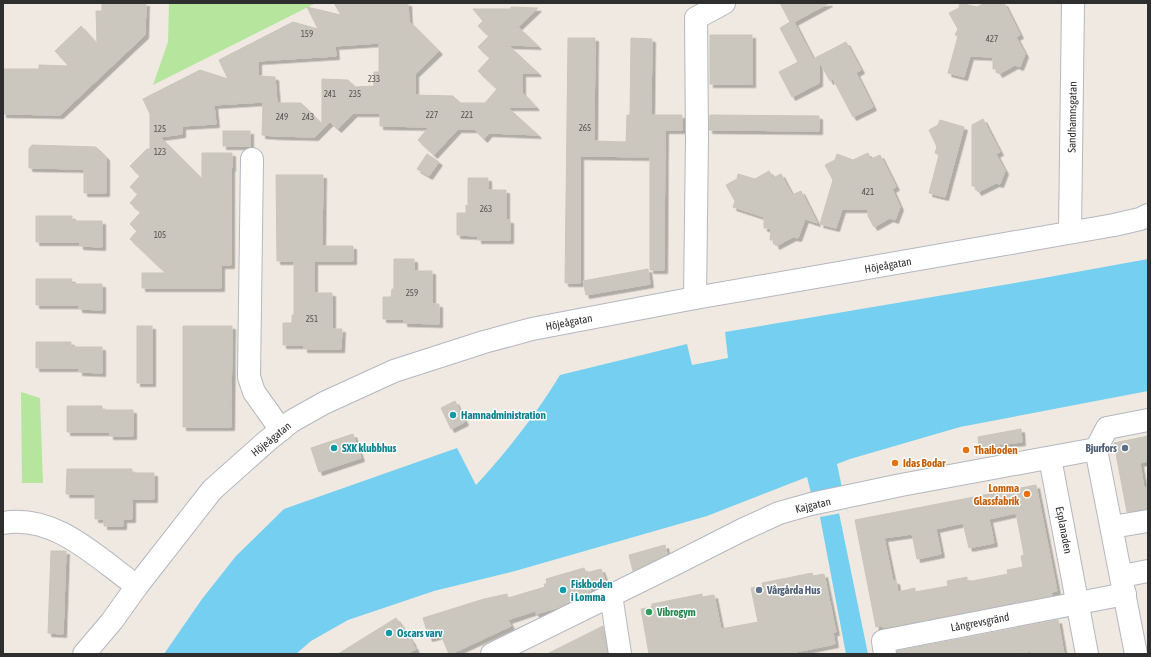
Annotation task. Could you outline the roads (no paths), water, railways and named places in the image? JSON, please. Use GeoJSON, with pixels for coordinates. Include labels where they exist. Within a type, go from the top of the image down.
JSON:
{"type":"FeatureCollection","features":[{"type":"Feature","properties":{"kind":"street"},"geometry":{"type":"LineString","coordinates":[[695,298],[697,138],[696,18],[724,3]]}},
{"type":"Feature","properties":{"kind":"street","name":"Sandhamnsgatan"},"geometry":{"type":"LineString","coordinates":[[1070,232],[1073,3]]}},
{"type":"Feature","properties":{"kind":"street"},"geometry":{"type":"LineString","coordinates":[[252,159],[250,377],[254,392],[281,430]]}},
{"type":"Feature","properties":{"kind":"street","name":"Höjeågatan"},"geometry":{"type":"LineString","coordinates":[[91,646],[212,490],[292,421],[324,403],[394,371],[484,342],[532,329],[695,298],[1008,244],[1140,219],[1148,215]]}},
{"type":"Feature","properties":{"kind":"street"},"geometry":{"type":"LineString","coordinates":[[1136,654],[1096,449],[1107,428],[1148,420]]}},
{"type":"Feature","properties":{"kind":"street","name":"Kajgatan"},"geometry":{"type":"LineString","coordinates":[[492,654],[779,513],[811,504],[901,485],[1096,449]]}},
{"type":"Feature","properties":{"kind":"street","name":"Esplanaden"},"geometry":{"type":"LineString","coordinates":[[1050,458],[1087,654]]}},
{"type":"Feature","properties":{"kind":"street"},"geometry":{"type":"LineString","coordinates":[[3,523],[14,521],[41,525],[71,537],[137,586]]}},
{"type":"Feature","properties":{"kind":"street"},"geometry":{"type":"LineString","coordinates":[[1112,527],[1148,521]]}},
{"type":"Feature","properties":{"kind":"street"},"geometry":{"type":"LineString","coordinates":[[1077,603],[1123,585],[1148,571]]}},
{"type":"Feature","properties":{"kind":"street"},"geometry":{"type":"LineString","coordinates":[[611,595],[620,654]]}},
{"type":"Feature","properties":{"kind":"street","name":"Långrevsgränd"},"geometry":{"type":"LineString","coordinates":[[884,647],[1077,603]]}},
{"type":"Feature","properties":{"kind":"water"},"geometry":{"type":"Polygon","coordinates":[[[1148,259],[1148,391],[960,427],[837,464],[847,511],[839,513],[868,654],[846,654],[820,517],[817,517],[807,477],[707,516],[515,571],[434,591],[348,620],[311,641],[296,654],[164,654],[202,599],[236,556],[284,509],[457,448],[476,485],[499,460],[521,432],[560,375],[687,344],[692,365],[728,358],[725,332],[1148,259]]]}},
{"type":"Feature","properties":{"kind":"place","name":"Hamnadministration"},"geometry":{"type":"Point","coordinates":[453,415]}},
{"type":"Feature","properties":{"kind":"place","name":"SXK klubbhus"},"geometry":{"type":"Point","coordinates":[334,448]}},
{"type":"Feature","properties":{"kind":"place","name":"Bjurfors"},"geometry":{"type":"Point","coordinates":[1125,448]}},
{"type":"Feature","properties":{"kind":"place","name":"Thaiboden"},"geometry":{"type":"Point","coordinates":[966,450]}},
{"type":"Feature","properties":{"kind":"place","name":"Idas Bodar"},"geometry":{"type":"Point","coordinates":[895,463]}},
{"type":"Feature","properties":{"kind":"place","name":"Lomma Glassfabrik"},"geometry":{"type":"Point","coordinates":[1027,494]}},
{"type":"Feature","properties":{"kind":"place","name":"Fiskboden i Lomma"},"geometry":{"type":"Point","coordinates":[563,590]}},
{"type":"Feature","properties":{"kind":"place","name":"Vårgårda Hus"},"geometry":{"type":"Point","coordinates":[759,590]}},
{"type":"Feature","properties":{"kind":"place","name":"Vibrogym"},"geometry":{"type":"Point","coordinates":[649,612]}},
{"type":"Feature","properties":{"kind":"place","name":"Oscars varv"},"geometry":{"type":"Point","coordinates":[389,633]}}]}
